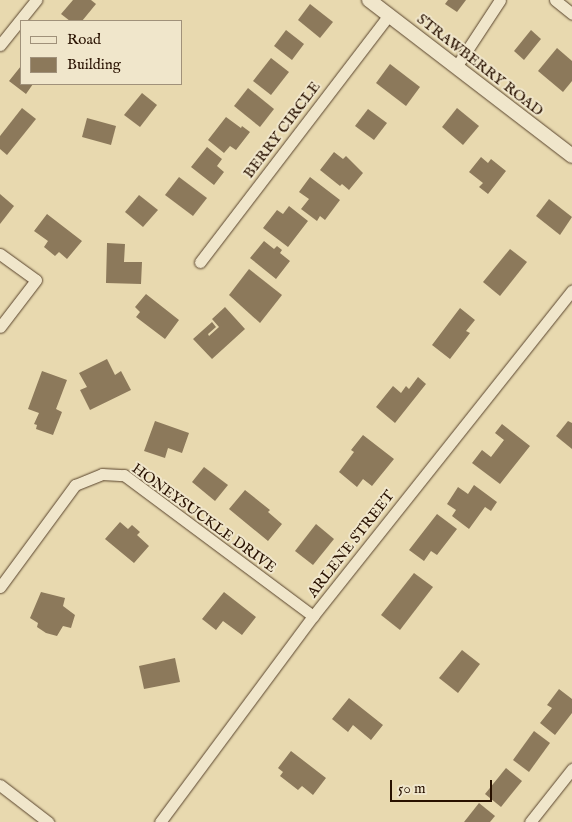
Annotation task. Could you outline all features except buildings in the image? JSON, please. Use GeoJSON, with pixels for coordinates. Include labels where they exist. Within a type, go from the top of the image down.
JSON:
{"type":"FeatureCollection","features":[{"type":"Feature","properties":{"kind":"street"},"geometry":{"type":"LineString","coordinates":[[26,19],[36,0]]}},
{"type":"Feature","properties":{"kind":"street","name":"STRAWBERRY ROAD"},"geometry":{"type":"LineString","coordinates":[[369,0],[572,156]]}},
{"type":"Feature","properties":{"kind":"street"},"geometry":{"type":"LineString","coordinates":[[456,67],[500,0]]}},
{"type":"Feature","properties":{"kind":"street"},"geometry":{"type":"LineString","coordinates":[[555,0],[572,14]]}},
{"type":"Feature","properties":{"kind":"street","name":"BERRY CIRCLE"},"geometry":{"type":"LineString","coordinates":[[200,262],[389,15]]}},
{"type":"Feature","properties":{"kind":"street"},"geometry":{"type":"LineString","coordinates":[[0,45],[20,25]]}},
{"type":"Feature","properties":{"kind":"street"},"geometry":{"type":"LineString","coordinates":[[0,254],[36,280],[0,326]]}},
{"type":"Feature","properties":{"kind":"street","name":"ARLENE STREET"},"geometry":{"type":"LineString","coordinates":[[160,822],[313,616],[572,290]]}},
{"type":"Feature","properties":{"kind":"street","name":"HONEYSUCKLE DRIVE"},"geometry":{"type":"LineString","coordinates":[[0,587],[75,485],[102,474],[124,475],[313,616]]}},
{"type":"Feature","properties":{"kind":"street"},"geometry":{"type":"LineString","coordinates":[[530,822],[572,769]]}},
{"type":"Feature","properties":{"kind":"street"},"geometry":{"type":"LineString","coordinates":[[0,785],[48,822]]}}]}
